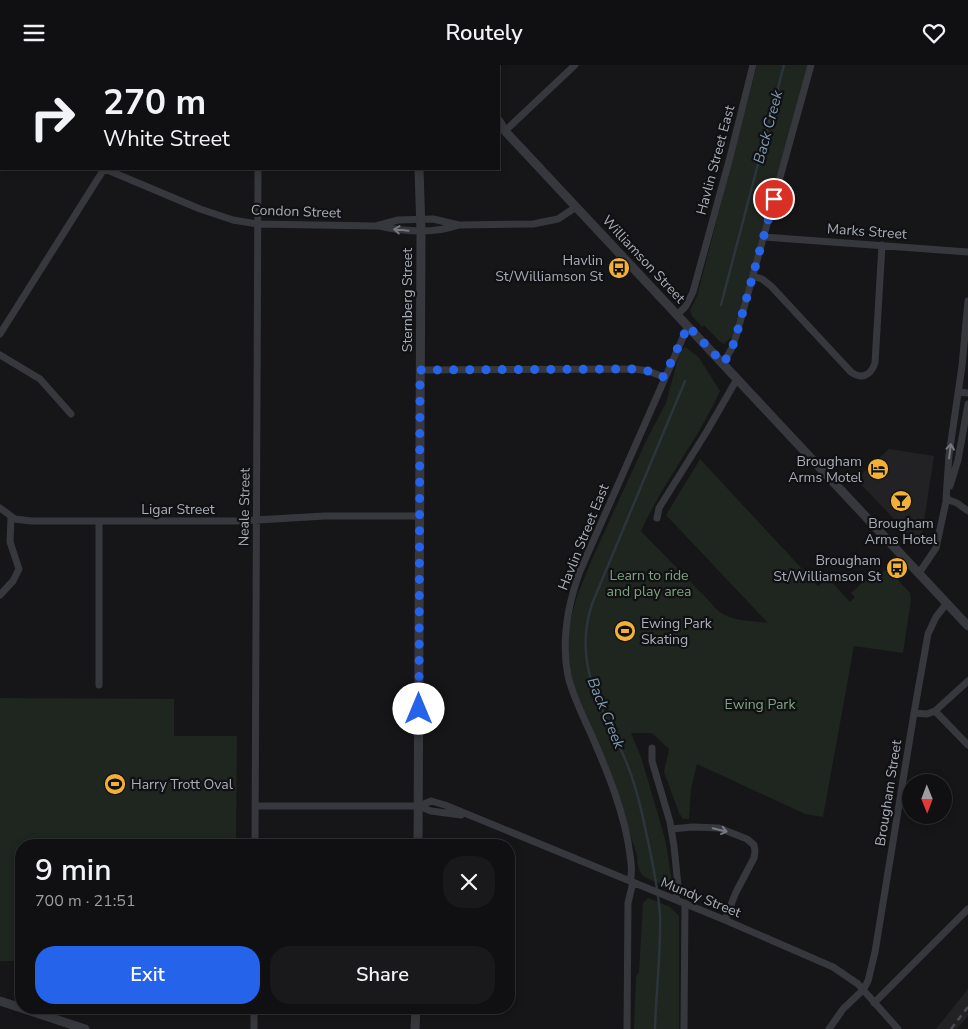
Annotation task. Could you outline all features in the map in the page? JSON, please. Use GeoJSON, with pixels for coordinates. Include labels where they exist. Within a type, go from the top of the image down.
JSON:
{"type":"FeatureCollection","features":[{"type":"Feature","properties":{"kind":"street"},"geometry":{"type":"LineString","coordinates":[[502,129],[575,65]]}},
{"type":"Feature","properties":{"kind":"street","name":"Havlin Street East"},"geometry":{"type":"LineString","coordinates":[[677,315],[686,306],[692,292],[729,161],[753,65]]}},
{"type":"Feature","properties":{"kind":"street"},"geometry":{"type":"LineString","coordinates":[[723,363],[732,348],[811,65]]}},
{"type":"Feature","properties":{"kind":"street","name":"Williamson Street"},"geometry":{"type":"LineString","coordinates":[[502,129],[968,625]]}},
{"type":"Feature","properties":{"kind":"street"},"geometry":{"type":"LineString","coordinates":[[0,334],[103,170]]}},
{"type":"Feature","properties":{"kind":"street","name":"Condon Street"},"geometry":{"type":"LineString","coordinates":[[106,170],[200,209],[233,220],[258,224],[376,225],[397,230],[421,231],[444,230],[459,225]]}},
{"type":"Feature","properties":{"kind":"street","name":"Neale Street"},"geometry":{"type":"LineString","coordinates":[[255,839],[258,170]]}},
{"type":"Feature","properties":{"kind":"street","name":"Sternberg Street"},"geometry":{"type":"LineString","coordinates":[[418,839],[420,171]]}},
{"type":"Feature","properties":{"kind":"street","name":"Condon Street"},"geometry":{"type":"LineString","coordinates":[[376,225],[398,220],[421,219],[433,219],[459,225],[542,223],[558,219],[576,207]]}},
{"type":"Feature","properties":{"kind":"street","name":"Marks Street"},"geometry":{"type":"LineString","coordinates":[[764,237],[968,251]]}},
{"type":"Feature","properties":{"kind":"street"},"geometry":{"type":"LineString","coordinates":[[753,276],[772,286],[851,372],[857,376],[867,375],[872,371],[875,363],[882,245]]}},
{"type":"Feature","properties":{"kind":"street"},"geometry":{"type":"LineString","coordinates":[[946,499],[949,455],[968,301]]}},
{"type":"Feature","properties":{"kind":"street","name":"Havlin Street East"},"geometry":{"type":"LineString","coordinates":[[627,1029],[628,903],[631,865],[624,823],[604,765],[570,685],[566,635],[570,600],[580,571],[688,326]]}},
{"type":"Feature","properties":{"kind":"street"},"geometry":{"type":"LineString","coordinates":[[0,355],[40,379],[71,414]]}},
{"type":"Feature","properties":{"kind":"street"},"geometry":{"type":"LineString","coordinates":[[420,370],[635,369],[648,371],[664,377]]}},
{"type":"Feature","properties":{"kind":"street"},"geometry":{"type":"LineString","coordinates":[[657,518],[659,508],[699,445],[737,379]]}},
{"type":"Feature","properties":{"kind":"street"},"geometry":{"type":"LineString","coordinates":[[958,393],[968,393]]}},
{"type":"Feature","properties":{"kind":"street"},"geometry":{"type":"LineString","coordinates":[[919,573],[936,548],[946,499],[958,460],[968,404],[957,402]]}},
{"type":"Feature","properties":{"kind":"street"},"geometry":{"type":"LineString","coordinates":[[946,499],[957,503],[968,511]]}},
{"type":"Feature","properties":{"kind":"street","name":"Ligar Street"},"geometry":{"type":"LineString","coordinates":[[0,508],[11,517],[24,521],[256,521],[325,516],[420,516]]}},
{"type":"Feature","properties":{"kind":"street"},"geometry":{"type":"LineString","coordinates":[[0,595],[13,581],[18,569],[10,542],[11,517]]}},
{"type":"Feature","properties":{"kind":"street"},"geometry":{"type":"LineString","coordinates":[[99,521],[99,685]]}},
{"type":"Feature","properties":{"kind":"street","name":"Brougham Street"},"geometry":{"type":"LineString","coordinates":[[863,990],[868,981],[875,952],[929,629],[947,603]]}},
{"type":"Feature","properties":{"kind":"street"},"geometry":{"type":"LineString","coordinates":[[914,713],[927,714],[935,711],[968,681]]}},
{"type":"Feature","properties":{"kind":"street"},"geometry":{"type":"LineString","coordinates":[[935,711],[968,745]]}},
{"type":"Feature","properties":{"kind":"street"},"geometry":{"type":"LineString","coordinates":[[652,748],[654,768],[671,829],[678,886],[676,899]]}},
{"type":"Feature","properties":{"kind":"street","name":"Mundy Street"},"geometry":{"type":"LineString","coordinates":[[256,806],[418,806],[435,802],[676,899],[833,967],[850,978],[863,990],[898,1029]]}},
{"type":"Feature","properties":{"kind":"street"},"geometry":{"type":"LineString","coordinates":[[671,829],[692,827],[719,828],[747,839],[754,845],[754,858],[736,892],[725,920]]}},
{"type":"Feature","properties":{"kind":"street"},"geometry":{"type":"LineString","coordinates":[[684,1029],[685,903]]}},
{"type":"Feature","properties":{"kind":"street"},"geometry":{"type":"LineString","coordinates":[[874,1003],[968,909]]}},
{"type":"Feature","properties":{"kind":"street"},"geometry":{"type":"LineString","coordinates":[[829,1029],[843,1009],[863,990]]}},
{"type":"Feature","properties":{"kind":"street"},"geometry":{"type":"LineString","coordinates":[[0,995],[15,1001]]}},
{"type":"Feature","properties":{"kind":"street"},"geometry":{"type":"LineString","coordinates":[[0,1001],[15,1006]]}},
{"type":"Feature","properties":{"kind":"street"},"geometry":{"type":"LineString","coordinates":[[43,1014],[85,1029]]}},
{"type":"Feature","properties":{"kind":"street"},"geometry":{"type":"LineString","coordinates":[[254,1014],[254,1029]]}},
{"type":"Feature","properties":{"kind":"street"},"geometry":{"type":"LineString","coordinates":[[415,1029],[417,1014]]}},
{"type":"Feature","properties":{"kind":"street"},"geometry":{"type":"LineString","coordinates":[[419,1014],[421,1029]]}},
{"type":"Feature","properties":{"kind":"shaded area"},"geometry":{"type":"Polygon","coordinates":[[[889,449],[934,456],[921,541],[918,544],[856,479],[889,449]]]}},
{"type":"Feature","properties":{"kind":"shaded area"},"geometry":{"type":"Polygon","coordinates":[[[968,989],[968,1016],[957,1029],[936,1029],[968,989]]]}},
{"type":"Feature","properties":{"kind":"green space"},"geometry":{"type":"Polygon","coordinates":[[[757,65],[808,65],[732,337],[724,344],[704,325],[702,327],[692,316],[690,310],[697,296],[757,65]]]}},
{"type":"Feature","properties":{"kind":"green space","name":"Ewing Park"},"geometry":{"type":"Polygon","coordinates":[[[686,347],[699,358],[720,391],[641,531],[717,610],[737,619],[768,623],[666,515],[700,459],[818,586],[828,578],[850,602],[855,597],[851,593],[875,571],[880,575],[887,568],[910,593],[911,600],[903,653],[854,646],[823,817],[805,814],[697,764],[691,789],[689,819],[683,819],[664,772],[669,749],[652,733],[631,733],[641,757],[666,843],[672,883],[664,885],[643,876],[639,869],[637,855],[609,771],[578,699],[570,673],[567,634],[577,596],[592,559],[646,441],[666,403],[679,355],[682,349],[686,347]]]}},
{"type":"Feature","properties":{"kind":"green space"},"geometry":{"type":"Polygon","coordinates":[[[0,698],[174,699],[174,736],[237,736],[236,839],[15,839],[15,961],[0,961],[0,698]]]}},
{"type":"Feature","properties":{"kind":"green space"},"geometry":{"type":"Polygon","coordinates":[[[648,898],[670,907],[679,916],[679,1029],[634,1029],[636,976],[639,972],[643,903],[648,898]]]}},
{"type":"Feature","properties":{"kind":"waterway","name":"Back Creek"},"geometry":{"type":"LineString","coordinates":[[721,305],[784,65]]}},
{"type":"Feature","properties":{"kind":"waterway","name":"Back Creek"},"geometry":{"type":"LineString","coordinates":[[655,1029],[660,915],[654,874],[635,786],[592,685],[585,647],[592,604],[685,381]]}},
{"type":"Feature","properties":{"kind":"railway"},"geometry":{"type":"LineString","coordinates":[[951,1029],[968,1007]]}},
{"type":"Feature","properties":{"kind":"place","name":"Havlin St/Williamson St"},"geometry":{"type":"Point","coordinates":[619,268]}},
{"type":"Feature","properties":{"kind":"place","name":"Brougham Arms Motel"},"geometry":{"type":"Point","coordinates":[878,469]}},
{"type":"Feature","properties":{"kind":"place","name":"Brougham Arms Hotel"},"geometry":{"type":"Point","coordinates":[901,501]}},
{"type":"Feature","properties":{"kind":"place","name":"Brougham St/Williamson St"},"geometry":{"type":"Point","coordinates":[897,568]}},
{"type":"Feature","properties":{"kind":"place","name":"Ewing Park Skating"},"geometry":{"type":"Point","coordinates":[625,631]}},
{"type":"Feature","properties":{"kind":"place","name":"Harry Trott Oval"},"geometry":{"type":"Point","coordinates":[115,784]}},
{"type":"Feature","properties":{"kind":"route"},"geometry":{"type":"LineString","coordinates":[[419,709],[420,370],[635,369],[648,371],[664,377],[688,326],[723,363],[729,355],[735,340],[774,199]]}},
{"type":"Feature","properties":{"kind":"park label","name":"Learn to ride and play area"},"geometry":{"type":"Point","coordinates":[649,583]}}]}
